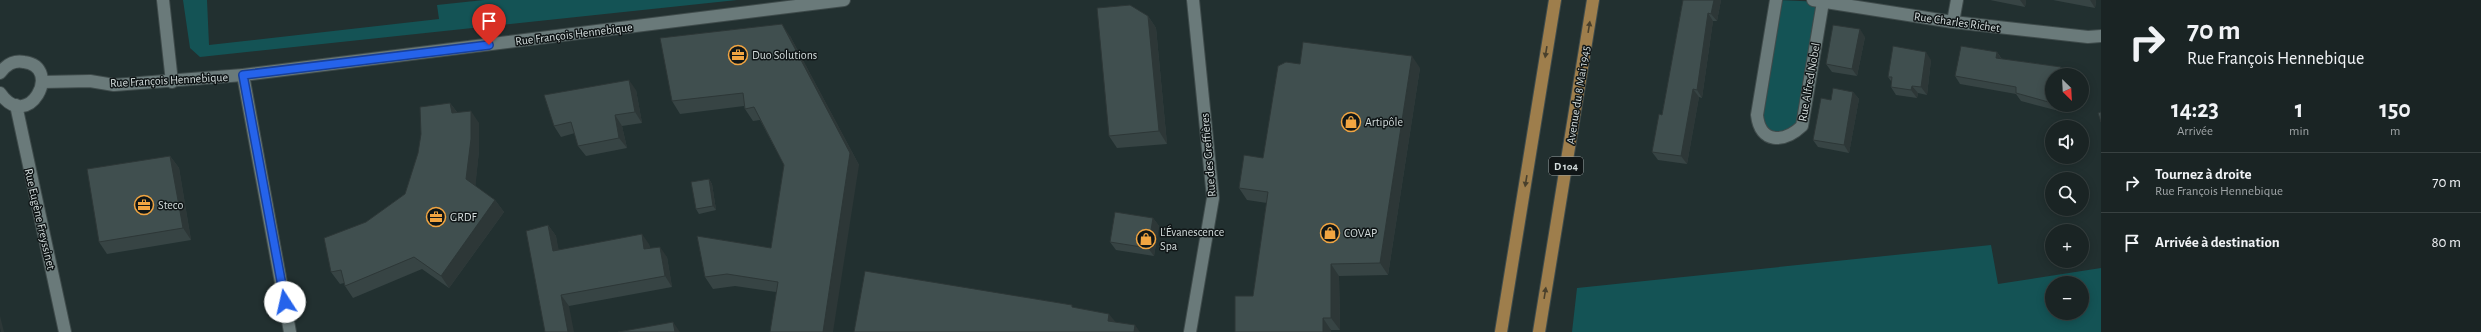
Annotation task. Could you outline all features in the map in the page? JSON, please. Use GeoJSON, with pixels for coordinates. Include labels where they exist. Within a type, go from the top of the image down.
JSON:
{"type":"FeatureCollection","features":[{"type":"Feature","properties":{"kind":"main road"},"geometry":{"type":"LineString","coordinates":[[1501,332],[1555,0]]}},
{"type":"Feature","properties":{"kind":"main road","name":"Avenue du 8 Mai 1945"},"geometry":{"type":"LineString","coordinates":[[1539,332],[1593,0]]}},
{"type":"Feature","properties":{"kind":"street"},"geometry":{"type":"LineString","coordinates":[[163,0],[172,82]]}},
{"type":"Feature","properties":{"kind":"street","name":"Rue François Hennebique"},"geometry":{"type":"LineString","coordinates":[[42,82],[90,81],[114,85],[172,82],[243,75],[844,0]]}},
{"type":"Feature","properties":{"kind":"street","name":"Rue des Greffières"},"geometry":{"type":"LineString","coordinates":[[1190,332],[1214,198],[1193,0]]}},
{"type":"Feature","properties":{"kind":"street","name":"Rue Alfred Nobel"},"geometry":{"type":"LineString","coordinates":[[1776,0],[1757,115],[1759,129],[1765,135],[1783,138],[1792,135],[1802,126],[1818,1]]}},
{"type":"Feature","properties":{"kind":"street"},"geometry":{"type":"LineString","coordinates":[[1953,22],[1956,0]]}},
{"type":"Feature","properties":{"kind":"street","name":"Rue Charles Richet"},"geometry":{"type":"LineString","coordinates":[[1818,1],[1953,22],[2088,37],[2101,36]]}},
{"type":"Feature","properties":{"kind":"street"},"geometry":{"type":"LineString","coordinates":[[0,73],[10,63],[25,62],[37,69],[42,82],[39,95],[29,104],[16,105],[4,99],[0,93]]}},
{"type":"Feature","properties":{"kind":"street"},"geometry":{"type":"LineString","coordinates":[[243,75],[290,332]]}},
{"type":"Feature","properties":{"kind":"street","name":"Rue Eugène Freyssinet"},"geometry":{"type":"LineString","coordinates":[[16,105],[17,119],[65,332]]}},
{"type":"Feature","properties":{"kind":"shaded area"},"geometry":{"type":"Polygon","coordinates":[[[183,0],[207,0],[209,45],[439,19],[437,5],[484,0],[737,0],[200,57],[190,48],[183,0]]]}},
{"type":"Feature","properties":{"kind":"shaded area"},"geometry":{"type":"Polygon","coordinates":[[[1776,0],[1823,2],[1802,126],[1792,135],[1759,129],[1776,0]]]}},
{"type":"Feature","properties":{"kind":"shaded area"},"geometry":{"type":"Polygon","coordinates":[[[1991,245],[1998,284],[2045,277],[2045,320],[2089,320],[2089,276],[2050,276],[2101,268],[2101,332],[1572,332],[1577,288],[1991,245]]]}},
{"type":"Feature","properties":{"kind":"building"},"geometry":{"type":"Polygon","coordinates":[[[1683,0],[1714,0],[1711,14],[1708,13],[1697,90],[1693,89],[1681,156],[1652,152],[1659,114],[1662,115],[1683,0]]]}},
{"type":"Feature","properties":{"kind":"building"},"geometry":{"type":"Polygon","coordinates":[[[1130,5],[1148,16],[1159,131],[1109,136],[1097,8],[1130,5]]]}},
{"type":"Feature","properties":{"kind":"building"},"geometry":{"type":"Polygon","coordinates":[[[782,24],[850,153],[823,332],[770,332],[778,282],[727,274],[705,277],[697,236],[771,248],[784,165],[754,107],[745,109],[743,93],[672,101],[660,38],[782,24]]]}},
{"type":"Feature","properties":{"kind":"building"},"geometry":{"type":"Polygon","coordinates":[[[1833,25],[1860,29],[1852,69],[1826,64],[1833,25]]]}},
{"type":"Feature","properties":{"kind":"building"},"geometry":{"type":"Polygon","coordinates":[[[1303,42],[1412,56],[1380,263],[1331,264],[1331,318],[1323,318],[1323,332],[1235,332],[1235,296],[1253,296],[1268,192],[1239,188],[1244,155],[1263,158],[1278,66],[1286,62],[1300,64],[1303,42]]]}},
{"type":"Feature","properties":{"kind":"building"},"geometry":{"type":"Polygon","coordinates":[[[1893,46],[1926,52],[1921,87],[1912,86],[1911,90],[1891,87],[1892,77],[1888,77],[1893,46]]]}},
{"type":"Feature","properties":{"kind":"building"},"geometry":{"type":"Polygon","coordinates":[[[1961,46],[1997,52],[1996,58],[2061,67],[2045,68],[2045,101],[2016,93],[2016,87],[1955,76],[1961,46]]]}},
{"type":"Feature","properties":{"kind":"building"},"geometry":{"type":"Polygon","coordinates":[[[629,80],[635,112],[615,115],[619,138],[578,146],[571,122],[554,126],[544,95],[629,80]]]}},
{"type":"Feature","properties":{"kind":"building"},"geometry":{"type":"Polygon","coordinates":[[[1833,88],[1853,92],[1844,145],[1813,140],[1821,98],[1831,100],[1833,88]]]}},
{"type":"Feature","properties":{"kind":"building"},"geometry":{"type":"Polygon","coordinates":[[[450,103],[452,113],[471,111],[471,139],[466,179],[495,200],[441,276],[414,257],[345,286],[341,270],[331,272],[324,238],[366,222],[405,194],[418,153],[421,134],[420,107],[450,103]]]}},
{"type":"Feature","properties":{"kind":"building"},"geometry":{"type":"Polygon","coordinates":[[[2101,112],[2101,122],[2098,113],[2101,112]]]}},
{"type":"Feature","properties":{"kind":"building"},"geometry":{"type":"Polygon","coordinates":[[[170,156],[183,228],[99,242],[87,169],[170,156]]]}},
{"type":"Feature","properties":{"kind":"building"},"geometry":{"type":"Polygon","coordinates":[[[709,179],[713,206],[696,209],[691,182],[709,179]]]}},
{"type":"Feature","properties":{"kind":"building"},"geometry":{"type":"Polygon","coordinates":[[[1115,212],[1153,218],[1148,248],[1110,242],[1115,212]]]}},
{"type":"Feature","properties":{"kind":"building"},"geometry":{"type":"Polygon","coordinates":[[[548,225],[553,251],[642,234],[644,249],[660,247],[665,276],[561,295],[568,332],[545,332],[526,231],[548,225]]]}},
{"type":"Feature","properties":{"kind":"building"},"geometry":{"type":"Polygon","coordinates":[[[865,271],[1072,305],[1072,307],[1109,314],[1108,321],[1135,325],[1134,332],[854,332],[865,271]]]}},
{"type":"Feature","properties":{"kind":"building"},"geometry":{"type":"Polygon","coordinates":[[[673,322],[675,332],[618,332],[673,322]]]}},
{"type":"Feature","properties":{"kind":"place","name":"Duo Solutions"},"geometry":{"type":"Point","coordinates":[738,55]}},
{"type":"Feature","properties":{"kind":"place","name":"Artipôle"},"geometry":{"type":"Point","coordinates":[1351,122]}},
{"type":"Feature","properties":{"kind":"place","name":"Steco"},"geometry":{"type":"Point","coordinates":[144,205]}},
{"type":"Feature","properties":{"kind":"place","name":"GRDF"},"geometry":{"type":"Point","coordinates":[436,217]}},
{"type":"Feature","properties":{"kind":"place","name":"COVAP"},"geometry":{"type":"Point","coordinates":[1330,233]}},
{"type":"Feature","properties":{"kind":"place","name":"L'Évanescence Spa"},"geometry":{"type":"Point","coordinates":[1146,239]}},
{"type":"Feature","properties":{"kind":"route"},"geometry":{"type":"LineString","coordinates":[[285,302],[243,75],[489,45]]}}]}
